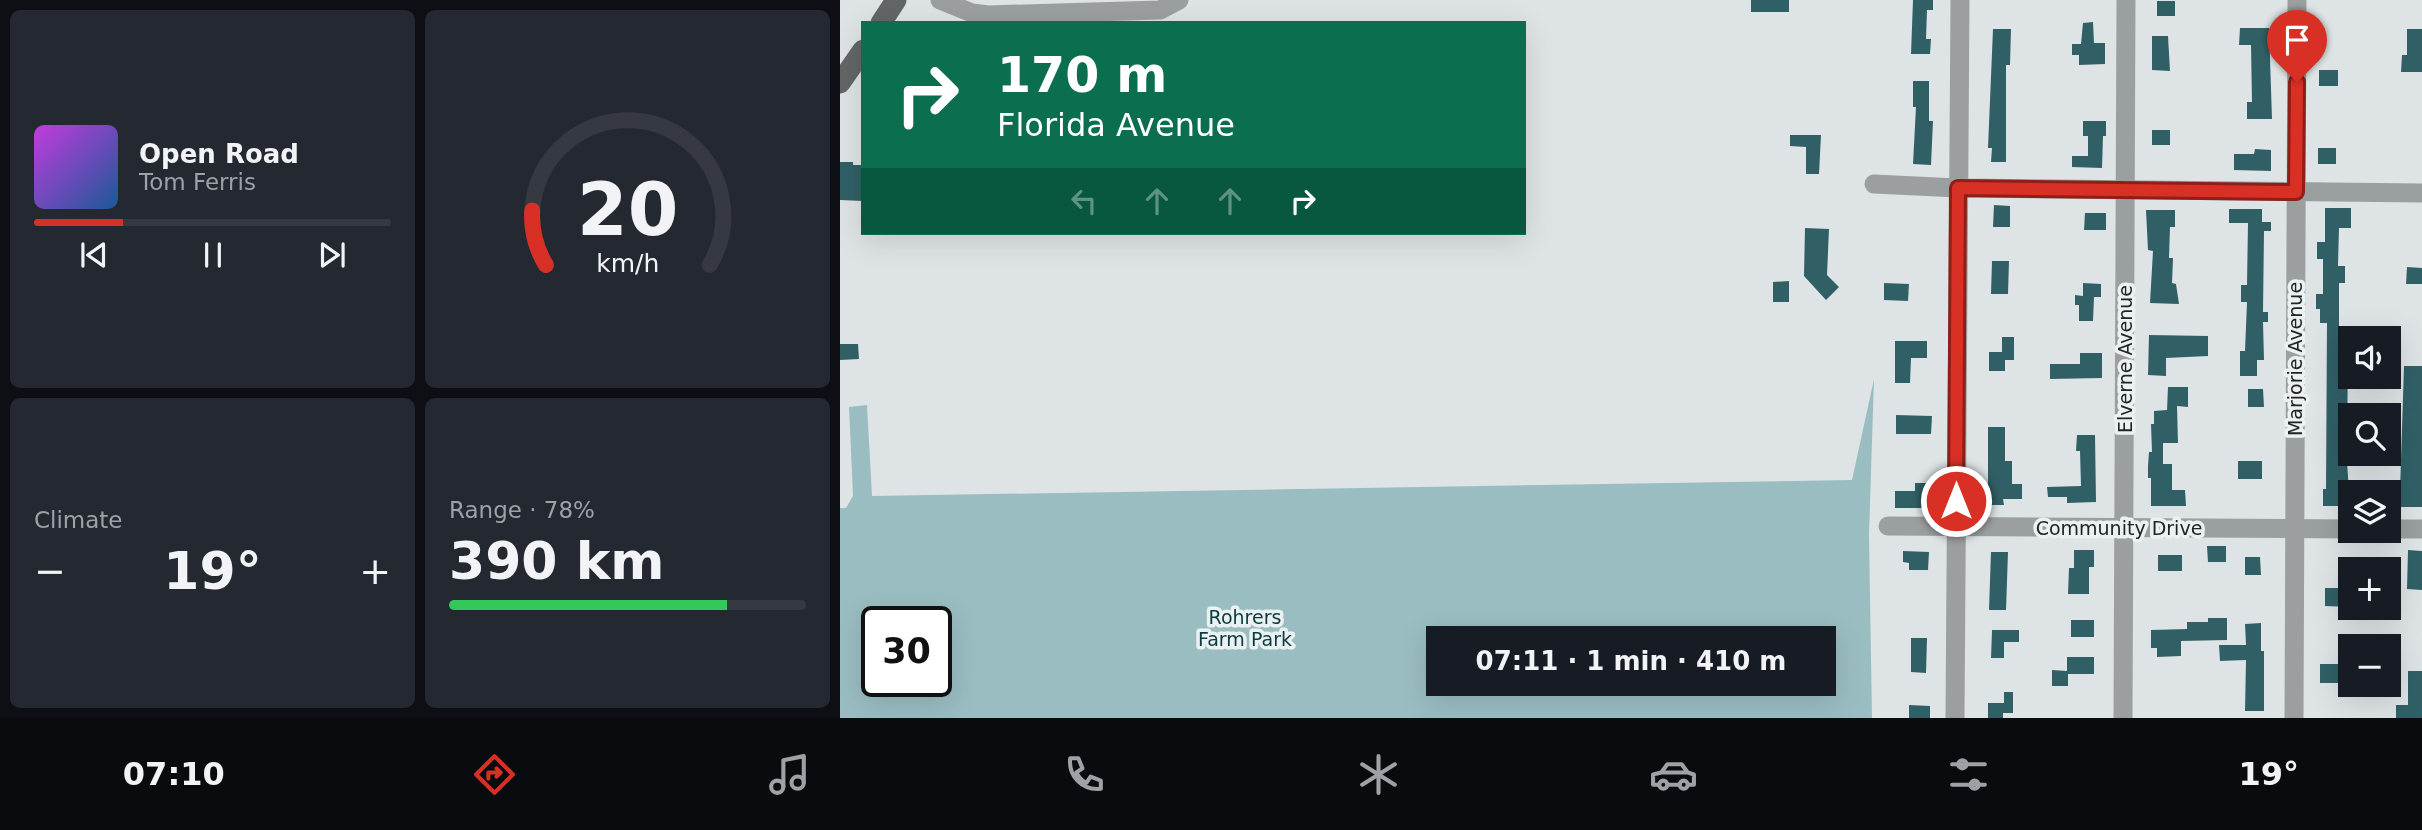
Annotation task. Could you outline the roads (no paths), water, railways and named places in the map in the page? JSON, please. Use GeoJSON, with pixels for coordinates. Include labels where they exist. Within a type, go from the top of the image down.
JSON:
{"type":"FeatureCollection","features":[{"type":"Feature","properties":{"kind":"main road"},"geometry":{"type":"LineString","coordinates":[[882,21],[896,0]]}},
{"type":"Feature","properties":{"kind":"main road"},"geometry":{"type":"LineString","coordinates":[[840,83],[861,53]]}},
{"type":"Feature","properties":{"kind":"street"},"geometry":{"type":"LineString","coordinates":[[940,0],[972,13],[988,15],[1160,10],[1179,0]]}},
{"type":"Feature","properties":{"kind":"street"},"geometry":{"type":"LineString","coordinates":[[1955,718],[1960,0]]}},
{"type":"Feature","properties":{"kind":"street","name":"Elverne Avenue"},"geometry":{"type":"LineString","coordinates":[[2123,718],[2126,0]]}},
{"type":"Feature","properties":{"kind":"street","name":"Marjorie Avenue"},"geometry":{"type":"LineString","coordinates":[[2294,718],[2297,0]]}},
{"type":"Feature","properties":{"kind":"street"},"geometry":{"type":"LineString","coordinates":[[1874,184],[1958,188],[2422,193]]}},
{"type":"Feature","properties":{"kind":"street","name":"Community Drive"},"geometry":{"type":"LineString","coordinates":[[1888,526],[2338,529]]}},
{"type":"Feature","properties":{"kind":"street"},"geometry":{"type":"LineString","coordinates":[[2401,529],[2422,529]]}},
{"type":"Feature","properties":{"kind":"park label","name":"Rohrers Farm Park"},"geometry":{"type":"Point","coordinates":[1245,628]}}]}
